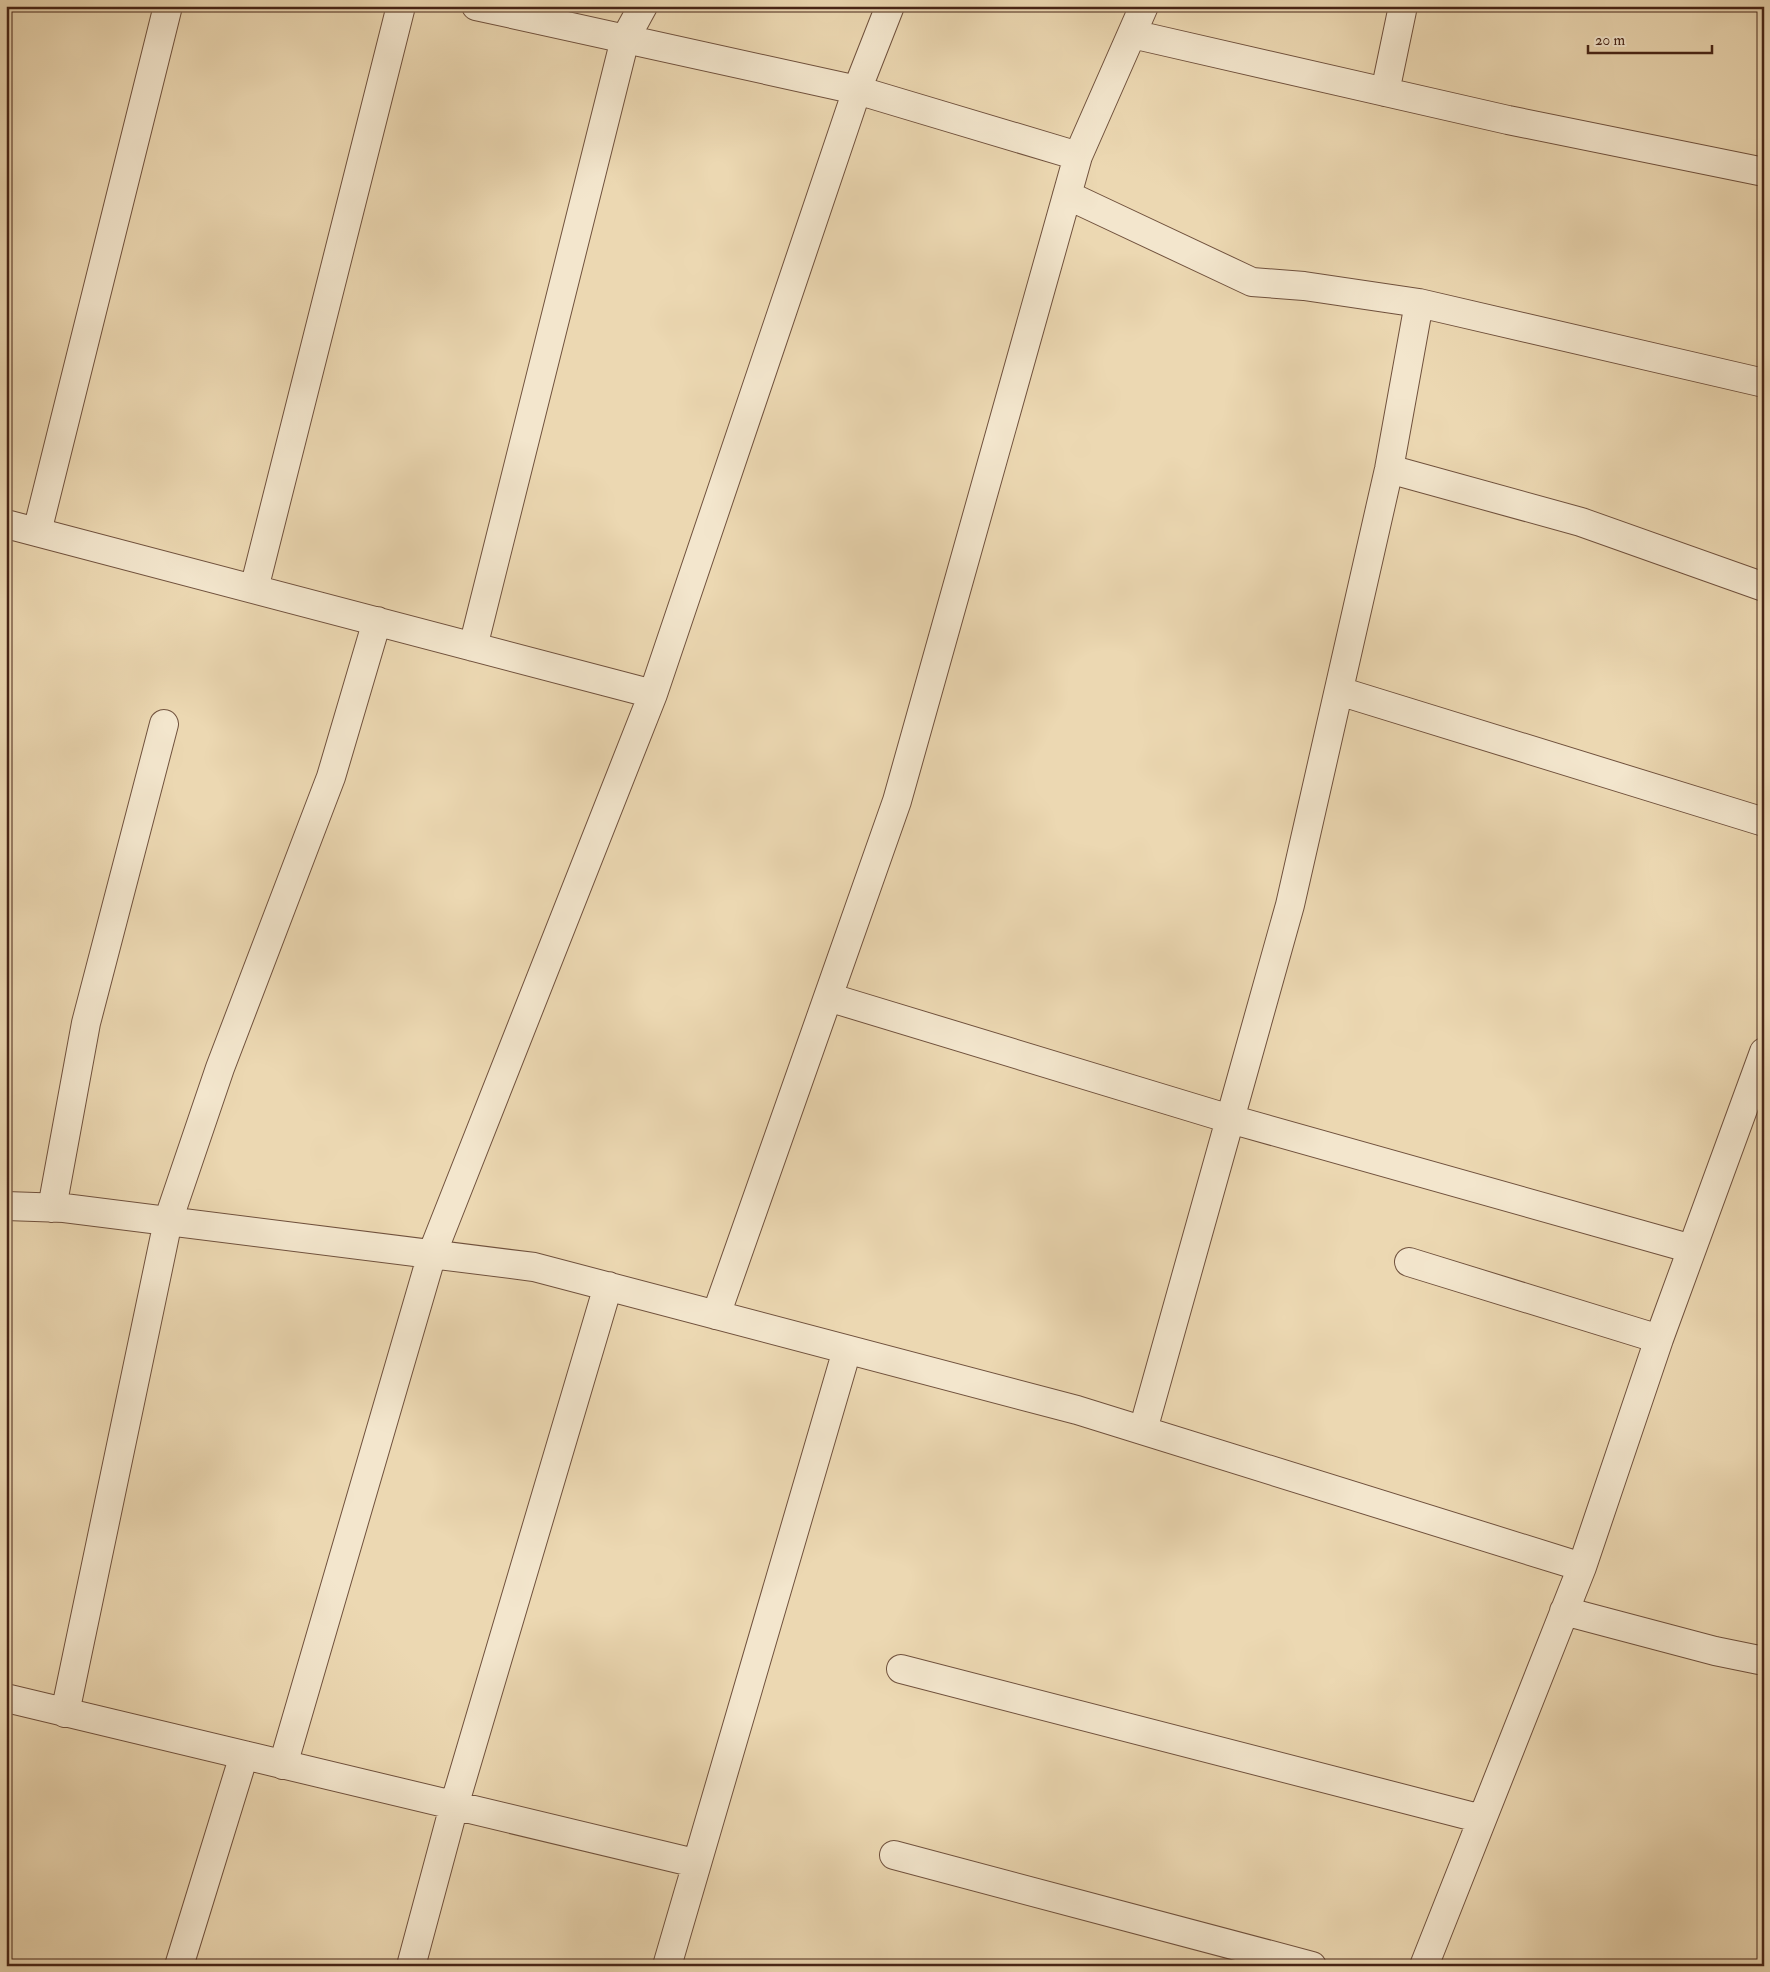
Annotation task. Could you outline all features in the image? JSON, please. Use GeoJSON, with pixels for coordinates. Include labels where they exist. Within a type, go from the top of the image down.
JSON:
{"type":"FeatureCollection","features":[{"type":"Feature","properties":{"kind":"street"},"geometry":{"type":"LineString","coordinates":[[37,532],[168,6]]}},
{"type":"Feature","properties":{"kind":"street"},"geometry":{"type":"LineString","coordinates":[[254,588],[401,6]]}},
{"type":"Feature","properties":{"kind":"street"},"geometry":{"type":"LineString","coordinates":[[476,6],[857,90],[1078,156]]}},
{"type":"Feature","properties":{"kind":"street"},"geometry":{"type":"LineString","coordinates":[[473,647],[626,39],[643,6]]}},
{"type":"Feature","properties":{"kind":"street"},"geometry":{"type":"LineString","coordinates":[[283,1764],[432,1254],[652,694],[857,90],[890,6]]}},
{"type":"Feature","properties":{"kind":"street"},"geometry":{"type":"LineString","coordinates":[[716,1315],[897,801],[1078,156],[1144,6]]}},
{"type":"Feature","properties":{"kind":"street"},"geometry":{"type":"LineString","coordinates":[[1385,92],[1403,6]]}},
{"type":"Feature","properties":{"kind":"street"},"geometry":{"type":"LineString","coordinates":[[1132,34],[1508,120],[1764,172]]}},
{"type":"Feature","properties":{"kind":"street"},"geometry":{"type":"LineString","coordinates":[[1067,195],[1252,282],[1304,286],[1419,303],[1764,383]]}},
{"type":"Feature","properties":{"kind":"street"},"geometry":{"type":"LineString","coordinates":[[1142,1430],[1290,905],[1389,468],[1419,303]]}},
{"type":"Feature","properties":{"kind":"street"},"geometry":{"type":"LineString","coordinates":[[1389,468],[1581,522],[1764,586]]}},
{"type":"Feature","properties":{"kind":"street"},"geometry":{"type":"LineString","coordinates":[[6,524],[652,694]]}},
{"type":"Feature","properties":{"kind":"street"},"geometry":{"type":"LineString","coordinates":[[65,1713],[168,1221],[220,1068],[331,777],[377,621]]}},
{"type":"Feature","properties":{"kind":"street"},"geometry":{"type":"LineString","coordinates":[[1339,690],[1764,822]]}},
{"type":"Feature","properties":{"kind":"street"},"geometry":{"type":"LineString","coordinates":[[52,1208],[86,1023],[164,724]]}},
{"type":"Feature","properties":{"kind":"street"},"geometry":{"type":"LineString","coordinates":[[828,996],[1230,1119],[1692,1250]]}},
{"type":"Feature","properties":{"kind":"street"},"geometry":{"type":"LineString","coordinates":[[1424,1966],[1582,1567],[1659,1339],[1764,1052]]}},
{"type":"Feature","properties":{"kind":"street"},"geometry":{"type":"LineString","coordinates":[[6,1206],[52,1208],[168,1221],[534,1267],[1077,1410],[1582,1567]]}},
{"type":"Feature","properties":{"kind":"street"},"geometry":{"type":"LineString","coordinates":[[1409,1262],[1659,1339]]}},
{"type":"Feature","properties":{"kind":"street"},"geometry":{"type":"LineString","coordinates":[[411,1966],[454,1806],[608,1286]]}},
{"type":"Feature","properties":{"kind":"street"},"geometry":{"type":"LineString","coordinates":[[667,1966],[695,1863],[847,1350]]}},
{"type":"Feature","properties":{"kind":"street"},"geometry":{"type":"LineString","coordinates":[[1564,1611],[1715,1651],[1764,1661]]}},
{"type":"Feature","properties":{"kind":"street"},"geometry":{"type":"LineString","coordinates":[[901,1669],[1482,1819]]}},
{"type":"Feature","properties":{"kind":"street"},"geometry":{"type":"LineString","coordinates":[[6,1698],[695,1863]]}},
{"type":"Feature","properties":{"kind":"street"},"geometry":{"type":"LineString","coordinates":[[179,1966],[244,1755]]}},
{"type":"Feature","properties":{"kind":"street"},"geometry":{"type":"LineString","coordinates":[[894,1856],[1312,1966]]}}]}
